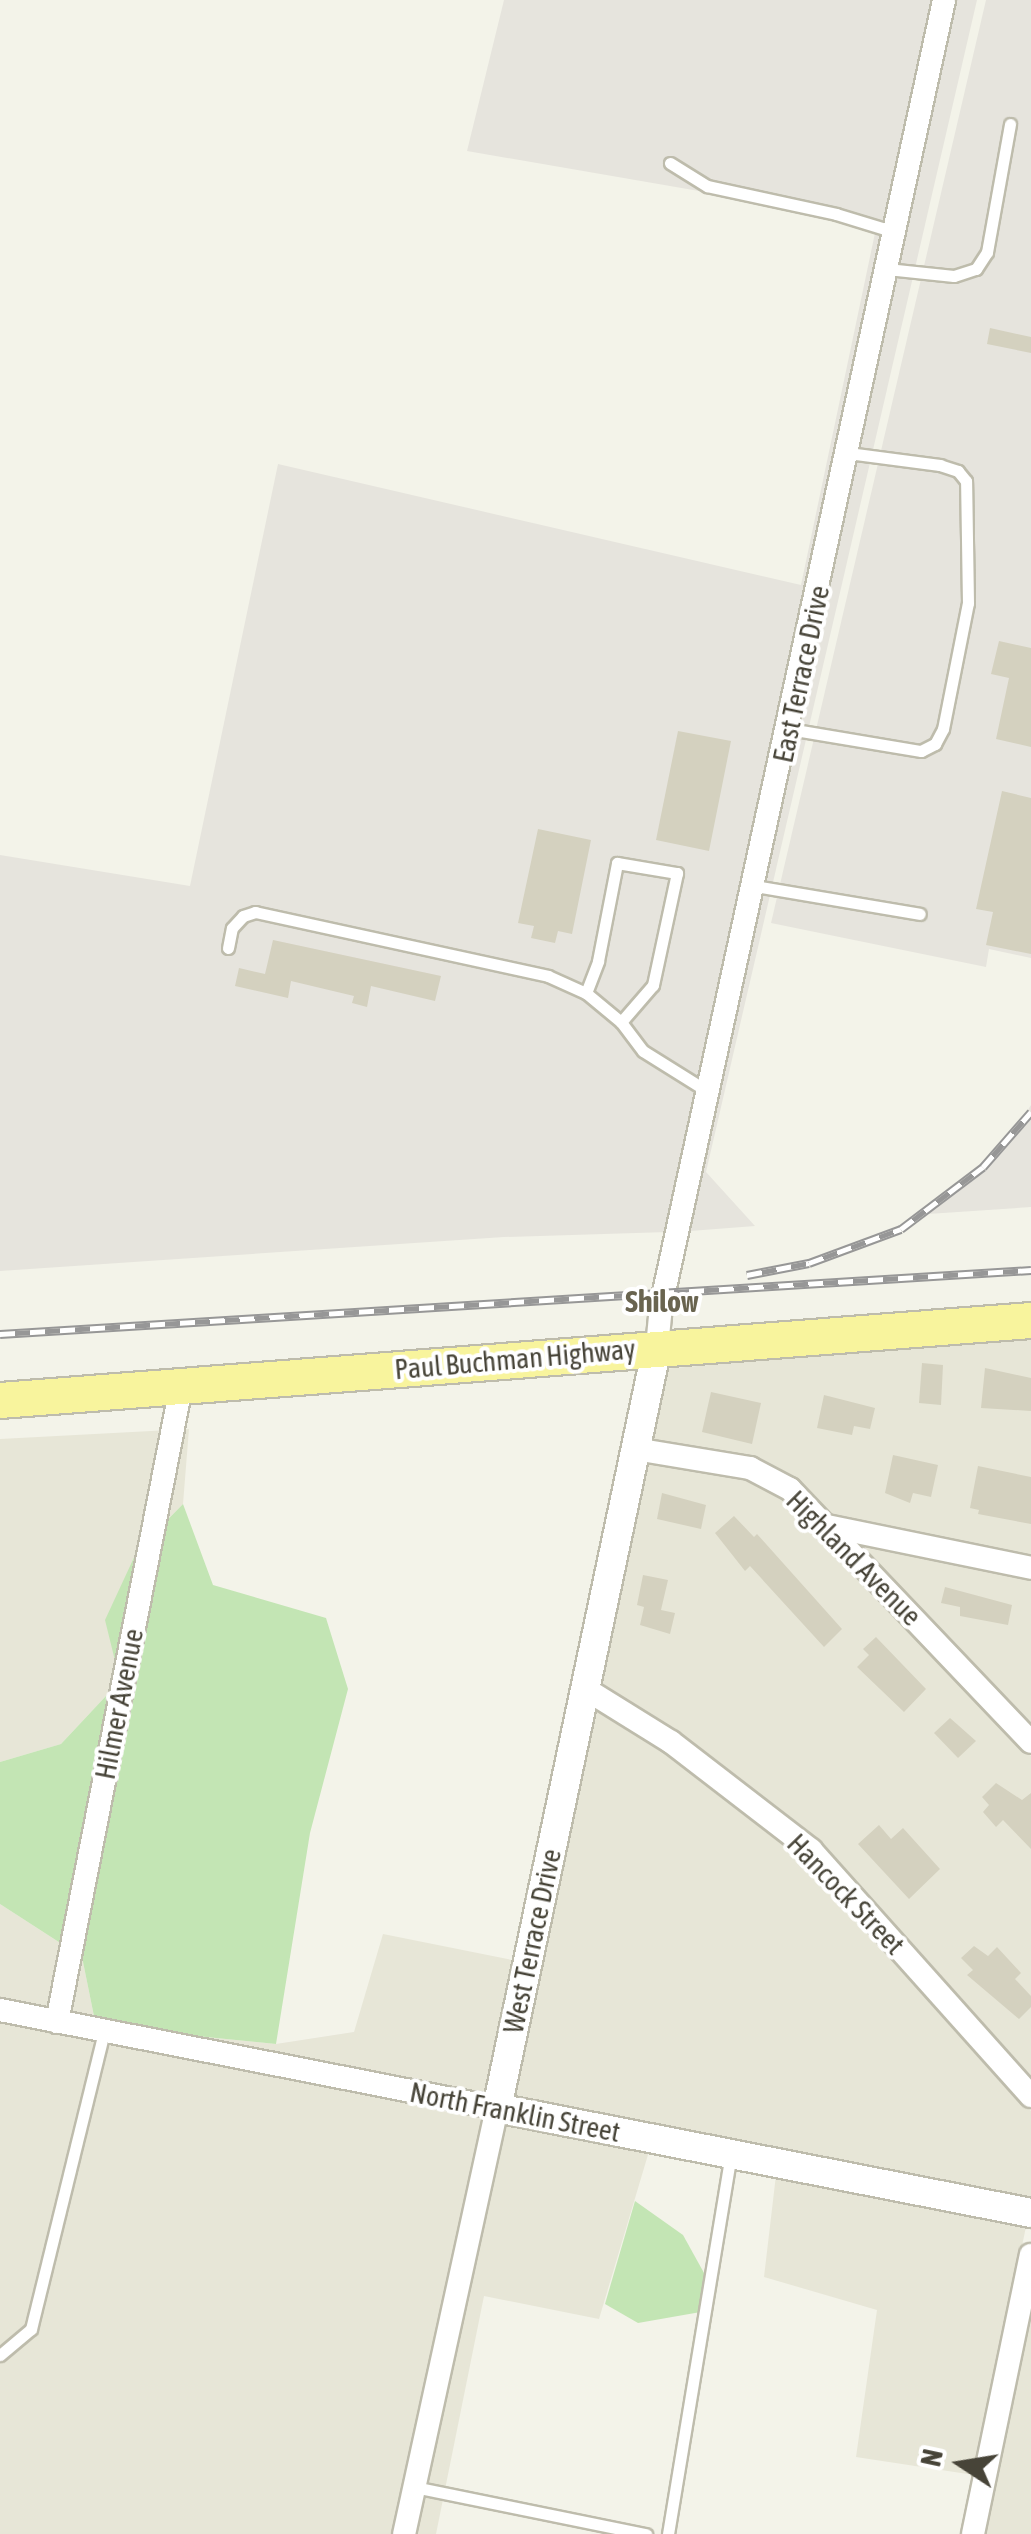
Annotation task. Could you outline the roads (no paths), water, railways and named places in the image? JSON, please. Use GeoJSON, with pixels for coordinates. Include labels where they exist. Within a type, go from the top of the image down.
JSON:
{"type":"FeatureCollection","features":[{"type":"Feature","properties":{"kind":"main road","name":"Paul Buchman Highway"},"geometry":{"type":"LineString","coordinates":[[0,1400],[1031,1320]]}},
{"type":"Feature","properties":{"kind":"street","name":"East Terrace Drive"},"geometry":{"type":"LineString","coordinates":[[657,1347],[661,1306],[711,1093],[944,0]]}},
{"type":"Feature","properties":{"kind":"street","name":"West Terrace Drive"},"geometry":{"type":"LineString","coordinates":[[404,2534],[498,2108],[657,1347]]}},
{"type":"Feature","properties":{"kind":"street","name":"Hilmer Avenue"},"geometry":{"type":"LineString","coordinates":[[57,2022],[180,1387]]}},
{"type":"Feature","properties":{"kind":"street","name":"Highland Avenue"},"geometry":{"type":"LineString","coordinates":[[635,1448],[750,1468],[790,1489],[1031,1742]]}},
{"type":"Feature","properties":{"kind":"street"},"geometry":{"type":"LineString","coordinates":[[826,1526],[1031,1568]]}},
{"type":"Feature","properties":{"kind":"street","name":"Hancock Street"},"geometry":{"type":"LineString","coordinates":[[584,1688],[671,1742],[811,1850],[1031,2096]]}},
{"type":"Feature","properties":{"kind":"street","name":"North Franklin Street"},"geometry":{"type":"LineString","coordinates":[[0,2010],[1031,2213]]}},
{"type":"Feature","properties":{"kind":"street"},"geometry":{"type":"LineString","coordinates":[[972,2534],[1031,2255]]}},
{"type":"Feature","properties":{"kind":"lane"},"geometry":{"type":"LineString","coordinates":[[887,268],[954,276],[976,270],[988,252],[1010,124]]}},
{"type":"Feature","properties":{"kind":"lane"},"geometry":{"type":"LineString","coordinates":[[670,163],[707,186],[836,214],[895,232]]}},
{"type":"Feature","properties":{"kind":"lane"},"geometry":{"type":"LineString","coordinates":[[789,730],[920,751],[935,744],[943,729],[968,603],[966,481],[958,471],[940,466],[848,453]]}},
{"type":"Feature","properties":{"kind":"lane"},"geometry":{"type":"LineString","coordinates":[[586,993],[598,961],[617,863],[677,873],[653,985],[620,1022]]}},
{"type":"Feature","properties":{"kind":"lane"},"geometry":{"type":"LineString","coordinates":[[755,886],[920,914]]}},
{"type":"Feature","properties":{"kind":"lane"},"geometry":{"type":"LineString","coordinates":[[228,948],[232,928],[242,916],[255,912],[548,976],[586,993],[620,1022],[642,1051],[711,1093]]}},
{"type":"Feature","properties":{"kind":"lane"},"geometry":{"type":"LineString","coordinates":[[0,2354],[32,2329],[104,2031]]}},
{"type":"Feature","properties":{"kind":"lane"},"geometry":{"type":"LineString","coordinates":[[668,2534],[732,2154]]}},
{"type":"Feature","properties":{"kind":"lane"},"geometry":{"type":"LineString","coordinates":[[414,2487],[646,2534]]}},
{"type":"Feature","properties":{"kind":"railway"},"geometry":{"type":"LineString","coordinates":[[747,1275],[809,1263],[901,1229],[983,1167],[1031,1112]]}},
{"type":"Feature","properties":{"kind":"railway"},"geometry":{"type":"LineString","coordinates":[[0,1334],[1031,1270]]}},
{"type":"Feature","properties":{"kind":"district","name":"Shilow"},"geometry":{"type":"Point","coordinates":[662,1301]}}]}
